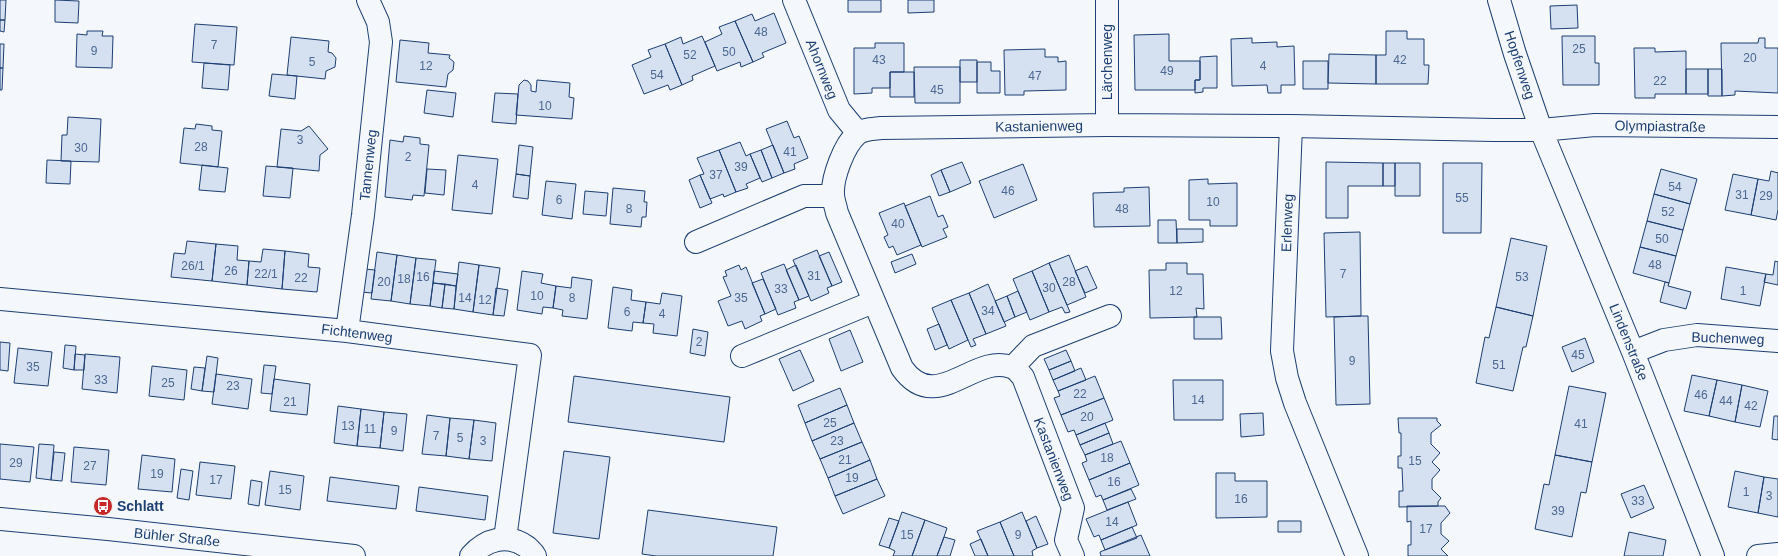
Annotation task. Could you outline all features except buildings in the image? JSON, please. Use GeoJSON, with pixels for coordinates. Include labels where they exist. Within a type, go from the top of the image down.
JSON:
{"type":"FeatureCollection","features":[{"type":"Feature","properties":{"kind":"street","name":"Tannenweg"},"geometry":{"type":"LineString","coordinates":[[347,331],[363,215],[381,42],[378,22],[368,0]]}},
{"type":"Feature","properties":{"kind":"street","name":"Ahornweg"},"geometry":{"type":"LineString","coordinates":[[794,0],[839,110],[858,133]]}},
{"type":"Feature","properties":{"kind":"street","name":"Lärchenweg"},"geometry":{"type":"LineString","coordinates":[[1107,0],[1107,125]]}},
{"type":"Feature","properties":{"kind":"street","name":"Hopfenweg"},"geometry":{"type":"LineString","coordinates":[[1499,0],[1515,54],[1541,130]]}},
{"type":"Feature","properties":{"kind":"street","name":"Kastanienweg"},"geometry":{"type":"LineString","coordinates":[[858,133],[868,129],[881,128],[1107,125],[1291,126]]}},
{"type":"Feature","properties":{"kind":"street","name":"Olympiastraße"},"geometry":{"type":"LineString","coordinates":[[1541,130],[1595,125],[1778,127]]}},
{"type":"Feature","properties":{"kind":"street"},"geometry":{"type":"LineString","coordinates":[[1291,126],[1541,130]]}},
{"type":"Feature","properties":{"kind":"street","name":"Erlenweg"},"geometry":{"type":"LineString","coordinates":[[1291,126],[1282,351],[1286,378],[1357,556]]}},
{"type":"Feature","properties":{"kind":"street","name":"Lindenstraße"},"geometry":{"type":"LineString","coordinates":[[1541,130],[1633,352],[1713,556]]}},
{"type":"Feature","properties":{"kind":"street"},"geometry":{"type":"LineString","coordinates":[[858,133],[845,149],[833,186],[833,196],[837,213],[873,302],[902,368],[910,378],[917,383],[926,386],[937,386],[998,364],[1013,367],[1034,346],[1110,316]]}},
{"type":"Feature","properties":{"kind":"street"},"geometry":{"type":"LineString","coordinates":[[696,242],[804,196],[833,196]]}},
{"type":"Feature","properties":{"kind":"street","name":"Fichtenweg"},"geometry":{"type":"LineString","coordinates":[[0,299],[347,331],[530,355],[504,539]]}},
{"type":"Feature","properties":{"kind":"street"},"geometry":{"type":"LineString","coordinates":[[742,356],[873,302]]}},
{"type":"Feature","properties":{"kind":"street","name":"Buchenweg"},"geometry":{"type":"LineString","coordinates":[[1633,352],[1664,340],[1697,334],[1778,341]]}},
{"type":"Feature","properties":{"kind":"street","name":"Kastanienweg"},"geometry":{"type":"LineString","coordinates":[[1013,367],[1023,377],[1073,508],[1066,540],[1073,556]]}},
{"type":"Feature","properties":{"kind":"street","name":"Bühler Straße"},"geometry":{"type":"LineString","coordinates":[[0,519],[108,529],[354,556]]}},
{"type":"Feature","properties":{"kind":"street"},"geometry":{"type":"LineString","coordinates":[[472,556],[479,547],[491,541],[504,539],[521,543],[534,553],[535,556]]}},
{"type":"Feature","properties":{"kind":"street"},"geometry":{"type":"LineString","coordinates":[[1758,556],[1778,554]]}},
{"type":"Feature","properties":{"kind":"place","name":"Schlatt"},"geometry":{"type":"Point","coordinates":[103,506]}}]}
